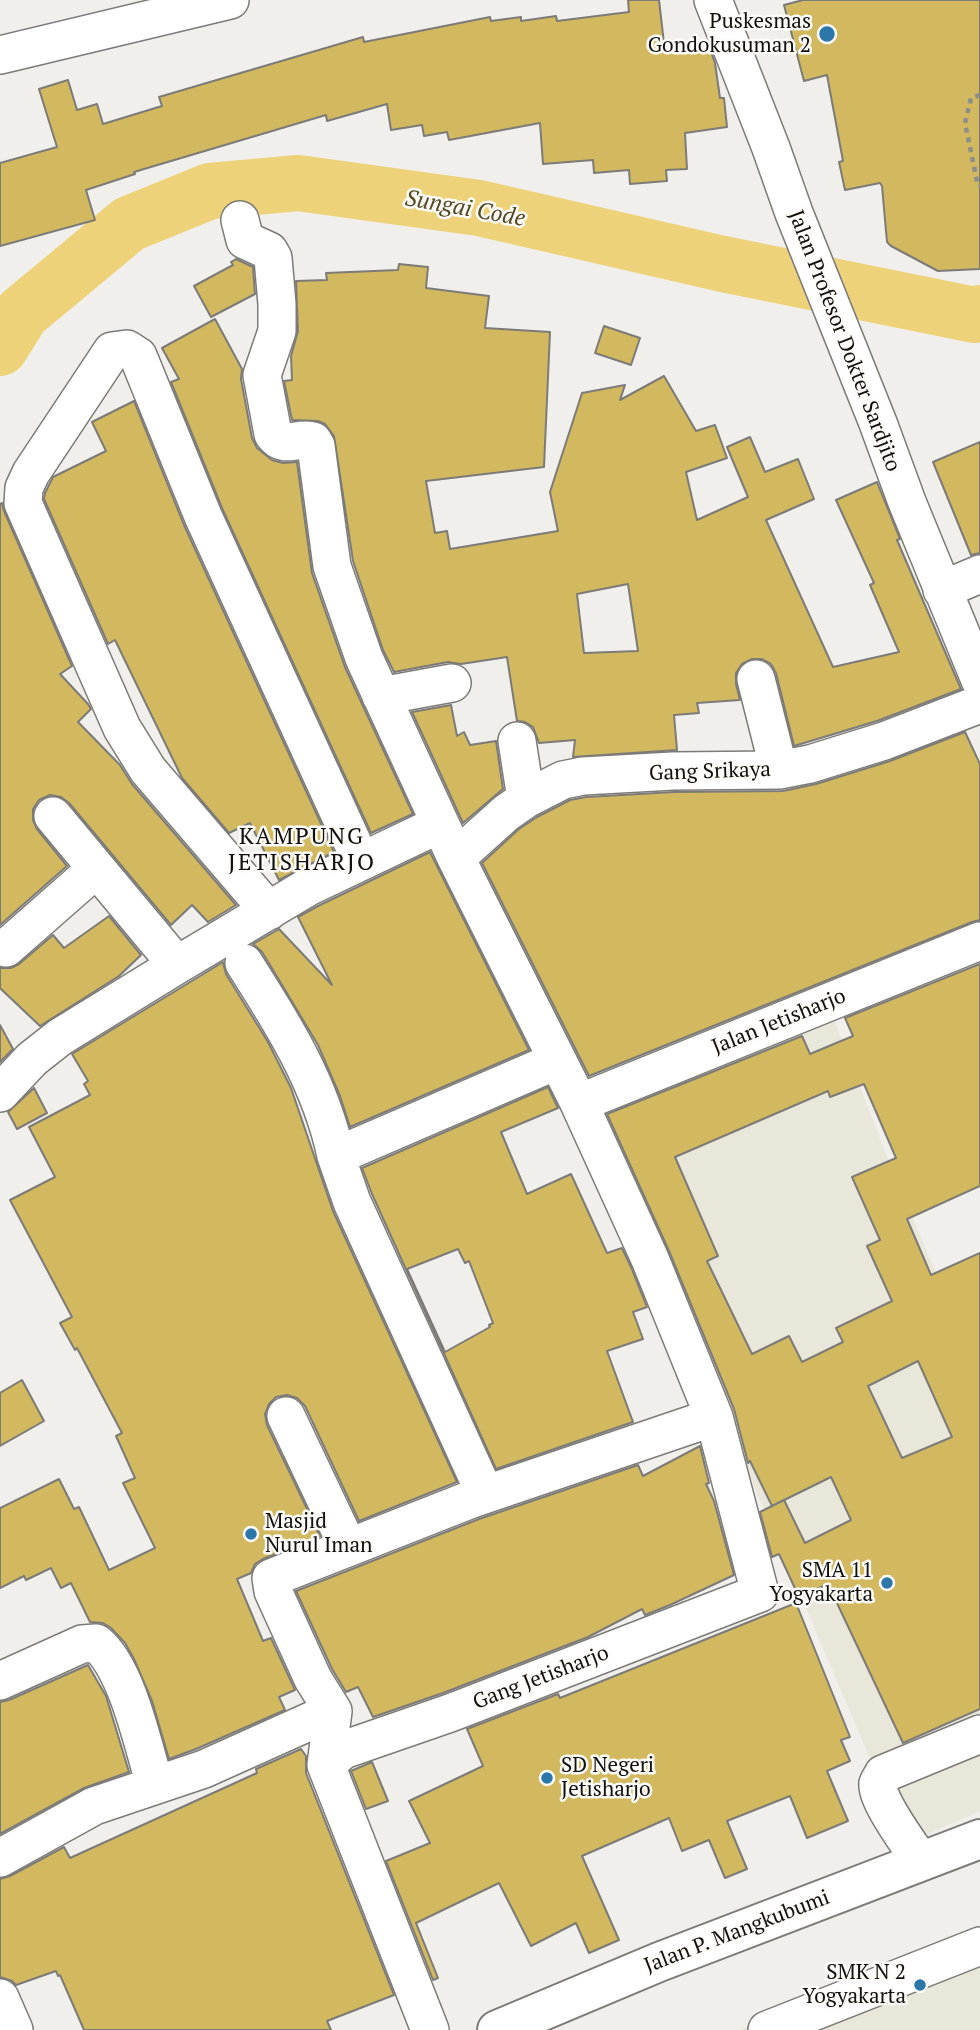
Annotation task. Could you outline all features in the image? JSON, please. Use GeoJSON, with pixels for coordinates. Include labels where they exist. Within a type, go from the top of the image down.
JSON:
{"type":"FeatureCollection","features":[{"type":"Feature","properties":{"kind":"main road","name":"Jalan P. Mangkubumi"},"geometry":{"type":"LineString","coordinates":[[497,2030],[659,1962],[980,1839]]}},
{"type":"Feature","properties":{"kind":"street"},"geometry":{"type":"LineString","coordinates":[[0,55],[230,0]]}},
{"type":"Feature","properties":{"kind":"street","name":"Jalan Profesor Dokter Sardjito"},"geometry":{"type":"LineString","coordinates":[[723,2],[794,213],[980,680]]}},
{"type":"Feature","properties":{"kind":"street"},"geometry":{"type":"LineString","coordinates":[[240,220],[245,240],[269,251],[273,258],[277,331],[262,375],[273,435],[276,440],[284,443],[307,439],[313,441],[316,446],[332,566],[364,658],[456,858],[579,1103],[650,1259],[714,1418],[485,1494],[271,1578],[273,1591],[313,1679],[333,1711],[326,1765],[430,2030]]}},
{"type":"Feature","properties":{"kind":"street"},"geometry":{"type":"LineString","coordinates":[[269,911],[148,770],[122,728],[23,503],[24,488],[31,473],[111,351],[127,349],[138,356],[204,516],[361,861]]}},
{"type":"Feature","properties":{"kind":"street"},"geometry":{"type":"LineString","coordinates":[[942,590],[980,574]]}},
{"type":"Feature","properties":{"kind":"street"},"geometry":{"type":"LineString","coordinates":[[757,679],[779,770]]}},
{"type":"Feature","properties":{"kind":"street"},"geometry":{"type":"LineString","coordinates":[[381,696],[452,683]]}},
{"type":"Feature","properties":{"kind":"street","name":"Gang Srikaya"},"geometry":{"type":"LineString","coordinates":[[456,858],[487,828],[526,799],[563,780],[583,776],[673,771],[779,770],[810,764],[884,741],[980,704]]}},
{"type":"Feature","properties":{"kind":"street"},"geometry":{"type":"LineString","coordinates":[[517,741],[526,799]]}},
{"type":"Feature","properties":{"kind":"street"},"geometry":{"type":"LineString","coordinates":[[53,816],[177,965]]}},
{"type":"Feature","properties":{"kind":"street"},"geometry":{"type":"LineString","coordinates":[[0,1093],[32,1059],[60,1037],[177,965],[308,887],[440,824]]}},
{"type":"Feature","properties":{"kind":"street"},"geometry":{"type":"LineString","coordinates":[[6,948],[96,869]]}},
{"type":"Feature","properties":{"kind":"street","name":"Jalan Jetisharjo"},"geometry":{"type":"LineString","coordinates":[[579,1103],[980,942]]}},
{"type":"Feature","properties":{"kind":"street"},"geometry":{"type":"LineString","coordinates":[[244,963],[293,1040],[330,1126],[336,1156],[352,1202],[485,1494]]}},
{"type":"Feature","properties":{"kind":"street"},"geometry":{"type":"LineString","coordinates":[[336,1156],[556,1061]]}},
{"type":"Feature","properties":{"kind":"street"},"geometry":{"type":"LineString","coordinates":[[286,1416],[348,1547]]}},
{"type":"Feature","properties":{"kind":"street","name":"Gang Jetisharjo"},"geometry":{"type":"LineString","coordinates":[[326,1765],[343,1750],[463,1708],[760,1592],[714,1418]]}},
{"type":"Feature","properties":{"kind":"street"},"geometry":{"type":"LineString","coordinates":[[0,1681],[82,1644],[96,1643],[106,1651],[122,1679],[156,1785]]}},
{"type":"Feature","properties":{"kind":"street"},"geometry":{"type":"LineString","coordinates":[[0,1858],[93,1806],[204,1769],[333,1711]]}},
{"type":"Feature","properties":{"kind":"street"},"geometry":{"type":"LineString","coordinates":[[920,1860],[894,1822],[878,1792],[878,1783],[883,1774],[980,1734]]}},
{"type":"Feature","properties":{"kind":"street"},"geometry":{"type":"LineString","coordinates":[[767,2030],[980,1945]]}},
{"type":"Feature","properties":{"kind":"street"},"geometry":{"type":"LineString","coordinates":[[0,1998],[14,2030]]}},
{"type":"Feature","properties":{"kind":"path"},"geometry":{"type":"LineString","coordinates":[[980,95],[971,98],[965,123],[980,186]]}},
{"type":"Feature","properties":{"kind":"shaded area","name":"SMA 11 Yogyakarta"},"geometry":{"type":"Polygon","coordinates":[[[831,1012],[898,1185],[972,1355],[980,1352],[980,1811],[906,1843],[598,1120],[603,1103],[831,1012]]]}},
{"type":"Feature","properties":{"kind":"shaded area","name":"SMK N 2 Yogyakarta"},"geometry":{"type":"Polygon","coordinates":[[[980,1941],[980,2030],[740,2030],[980,1941]]]}},
{"type":"Feature","properties":{"kind":"building"},"geometry":{"type":"Polygon","coordinates":[[[628,0],[659,0],[665,52],[710,49],[720,98],[724,98],[727,127],[685,133],[687,169],[666,170],[667,181],[630,184],[629,170],[594,173],[593,160],[543,164],[540,123],[449,140],[447,132],[424,136],[422,125],[391,130],[387,104],[327,121],[326,115],[134,172],[135,174],[86,190],[95,220],[0,246],[0,163],[57,147],[39,89],[68,80],[77,110],[97,104],[103,124],[162,106],[159,97],[363,37],[364,42],[490,17],[491,21],[521,17],[521,21],[556,16],[557,21],[629,12],[628,0]]]}},
{"type":"Feature","properties":{"kind":"building"},"geometry":{"type":"Polygon","coordinates":[[[803,0],[980,0],[980,269],[938,271],[891,246],[887,242],[880,183],[845,190],[839,162],[843,161],[827,75],[804,81],[784,5],[803,0]]]}},
{"type":"Feature","properties":{"kind":"building"},"geometry":{"type":"Polygon","coordinates":[[[236,259],[253,267],[255,294],[211,317],[194,286],[233,265],[231,262],[236,259]]]}},
{"type":"Feature","properties":{"kind":"building"},"geometry":{"type":"Polygon","coordinates":[[[399,264],[428,267],[426,288],[489,296],[485,328],[550,332],[544,467],[426,481],[435,533],[447,531],[450,549],[558,531],[550,492],[582,393],[625,385],[620,400],[664,376],[696,431],[715,425],[727,458],[686,472],[697,520],[748,497],[727,447],[750,437],[765,472],[798,459],[814,499],[766,520],[833,667],[899,652],[870,585],[874,583],[836,500],[877,482],[900,539],[897,540],[961,689],[877,721],[794,746],[776,673],[771,664],[762,659],[752,659],[742,664],[736,673],[740,700],[697,703],[699,713],[674,715],[677,750],[573,757],[575,740],[539,743],[533,727],[517,721],[507,657],[461,664],[448,662],[394,672],[383,650],[353,561],[334,436],[325,424],[318,421],[292,420],[284,381],[292,380],[291,356],[298,331],[296,281],[327,280],[326,273],[398,270],[399,264]],[[628,584],[577,594],[584,653],[638,651],[628,584]]]}},
{"type":"Feature","properties":{"kind":"building"},"geometry":{"type":"Polygon","coordinates":[[[215,319],[242,369],[241,379],[252,438],[257,448],[272,460],[283,463],[297,462],[312,573],[345,667],[413,814],[371,833],[222,508],[171,382],[179,379],[162,348],[215,319]]]}},
{"type":"Feature","properties":{"kind":"building"},"geometry":{"type":"Polygon","coordinates":[[[604,326],[640,338],[631,365],[595,353],[604,326]]]}},
{"type":"Feature","properties":{"kind":"building"},"geometry":{"type":"Polygon","coordinates":[[[134,401],[184,525],[334,852],[279,880],[250,823],[229,833],[182,778],[115,640],[108,644],[44,499],[53,477],[106,451],[92,422],[134,401]]]}},
{"type":"Feature","properties":{"kind":"building"},"geometry":{"type":"Polygon","coordinates":[[[980,442],[980,553],[971,555],[933,462],[980,442]]]}},
{"type":"Feature","properties":{"kind":"building"},"geometry":{"type":"Polygon","coordinates":[[[2,503],[72,666],[60,674],[91,709],[78,722],[120,765],[132,784],[236,905],[208,922],[192,905],[171,925],[69,803],[61,797],[50,795],[39,800],[33,809],[33,820],[37,829],[67,866],[0,925],[2,503]]]}},
{"type":"Feature","properties":{"kind":"building"},"geometry":{"type":"Polygon","coordinates":[[[451,705],[457,736],[464,732],[470,745],[496,741],[503,789],[463,823],[412,712],[451,705]]]}},
{"type":"Feature","properties":{"kind":"building"},"geometry":{"type":"Polygon","coordinates":[[[965,732],[980,764],[980,920],[589,1076],[482,863],[519,829],[570,800],[586,797],[674,792],[783,791],[816,784],[890,761],[965,732]]]}},
{"type":"Feature","properties":{"kind":"building"},"geometry":{"type":"Polygon","coordinates":[[[430,852],[529,1050],[350,1127],[318,1045],[262,952],[253,944],[279,929],[332,985],[298,917],[430,852]]]}},
{"type":"Feature","properties":{"kind":"building"},"geometry":{"type":"Polygon","coordinates":[[[109,916],[141,955],[119,976],[40,1026],[0,988],[0,968],[11,968],[19,964],[53,935],[64,948],[109,916]]]}},
{"type":"Feature","properties":{"kind":"building"},"geometry":{"type":"Polygon","coordinates":[[[223,962],[226,974],[268,1042],[291,1088],[333,1211],[457,1482],[359,1521],[305,1406],[297,1398],[287,1395],[276,1397],[265,1414],[267,1425],[320,1536],[263,1559],[255,1564],[251,1573],[237,1579],[263,1641],[271,1638],[295,1690],[279,1697],[285,1710],[169,1759],[152,1701],[134,1659],[125,1643],[111,1628],[103,1623],[90,1622],[71,1583],[61,1588],[51,1568],[26,1580],[24,1576],[0,1588],[0,1508],[59,1479],[74,1509],[79,1507],[109,1570],[155,1548],[123,1483],[135,1478],[116,1436],[122,1433],[77,1348],[75,1350],[60,1323],[72,1317],[10,1200],[55,1177],[29,1127],[90,1095],[84,1084],[88,1081],[72,1054],[223,962]]]}},
{"type":"Feature","properties":{"kind":"building"},"geometry":{"type":"Polygon","coordinates":[[[980,964],[980,1186],[907,1219],[931,1275],[980,1253],[980,1709],[903,1743],[828,1584],[799,1597],[779,1554],[772,1557],[760,1512],[772,1506],[750,1461],[748,1463],[734,1409],[669,1251],[607,1114],[802,1036],[810,1054],[853,1036],[845,1018],[980,964]],[[864,1084],[830,1097],[828,1091],[675,1157],[718,1256],[707,1261],[752,1354],[789,1336],[802,1362],[843,1342],[836,1328],[892,1301],[867,1246],[880,1240],[852,1177],[896,1158],[864,1084]],[[918,1361],[868,1386],[902,1458],[952,1437],[918,1361]],[[831,1477],[784,1500],[805,1543],[851,1520],[831,1477]]]}},
{"type":"Feature","properties":{"kind":"building"},"geometry":{"type":"Polygon","coordinates":[[[0,1025],[13,1049],[0,1062],[0,1025]]]}},
{"type":"Feature","properties":{"kind":"building"},"geometry":{"type":"Polygon","coordinates":[[[548,1087],[558,1108],[501,1132],[527,1194],[571,1174],[607,1253],[622,1248],[631,1267],[647,1307],[633,1312],[643,1339],[607,1351],[633,1422],[496,1469],[362,1168],[548,1087]],[[458,1249],[407,1269],[445,1352],[493,1323],[469,1261],[465,1263],[458,1249]]]}},
{"type":"Feature","properties":{"kind":"building"},"geometry":{"type":"Polygon","coordinates":[[[34,1088],[47,1113],[17,1129],[8,1112],[34,1088]]]}},
{"type":"Feature","properties":{"kind":"building"},"geometry":{"type":"Polygon","coordinates":[[[22,1380],[44,1421],[0,1446],[0,1393],[22,1380]]]}},
{"type":"Feature","properties":{"kind":"building"},"geometry":{"type":"Polygon","coordinates":[[[700,1446],[709,1483],[706,1484],[714,1501],[734,1575],[645,1615],[642,1609],[588,1637],[373,1717],[358,1687],[346,1692],[332,1669],[296,1591],[479,1519],[638,1465],[643,1476],[700,1446]]]}},
{"type":"Feature","properties":{"kind":"building"},"geometry":{"type":"Polygon","coordinates":[[[796,1603],[850,1737],[841,1740],[850,1761],[827,1771],[848,1821],[807,1838],[790,1796],[727,1821],[747,1869],[725,1878],[709,1840],[682,1851],[669,1818],[582,1856],[619,1940],[589,1953],[576,1923],[531,1946],[499,1883],[416,1923],[438,1978],[433,1980],[386,1861],[430,1843],[409,1801],[483,1766],[467,1729],[558,1694],[560,1698],[796,1603]]]}},
{"type":"Feature","properties":{"kind":"building"},"geometry":{"type":"Polygon","coordinates":[[[88,1665],[106,1696],[129,1772],[84,1788],[0,1834],[0,1702],[88,1665]]]}},
{"type":"Feature","properties":{"kind":"building"},"geometry":{"type":"Polygon","coordinates":[[[301,1749],[306,1756],[306,1773],[394,1995],[327,2021],[331,2030],[84,2030],[56,1971],[16,1985],[0,1977],[0,1879],[64,1847],[70,1858],[257,1773],[256,1769],[301,1749]]]}},
{"type":"Feature","properties":{"kind":"building"},"geometry":{"type":"Polygon","coordinates":[[[372,1762],[388,1801],[366,1809],[351,1771],[372,1762]]]}},
{"type":"Feature","properties":{"kind":"waterway","name":"Sungai Code"},"geometry":{"type":"LineString","coordinates":[[0,348],[22,313],[129,224],[210,191],[298,183],[479,208],[723,264],[975,315],[980,313]]}},
{"type":"Feature","properties":{"kind":"place","name":"Puskesmas Gondokusuman 2"},"geometry":{"type":"Point","coordinates":[827,34]}},
{"type":"Feature","properties":{"kind":"place","name":"Masjid Nurul Iman"},"geometry":{"type":"Point","coordinates":[251,1534]}},
{"type":"Feature","properties":{"kind":"place","name":"SMA 11 Yogyakarta"},"geometry":{"type":"Point","coordinates":[887,1583]}},
{"type":"Feature","properties":{"kind":"place","name":"SD Negeri Jetisharjo"},"geometry":{"type":"Point","coordinates":[547,1778]}},
{"type":"Feature","properties":{"kind":"place","name":"SMK N 2 Yogyakarta"},"geometry":{"type":"Point","coordinates":[920,1985]}},
{"type":"Feature","properties":{"kind":"district","name":"KAMPUNG JETISHARJO"},"geometry":{"type":"Point","coordinates":[302,850]}}]}
